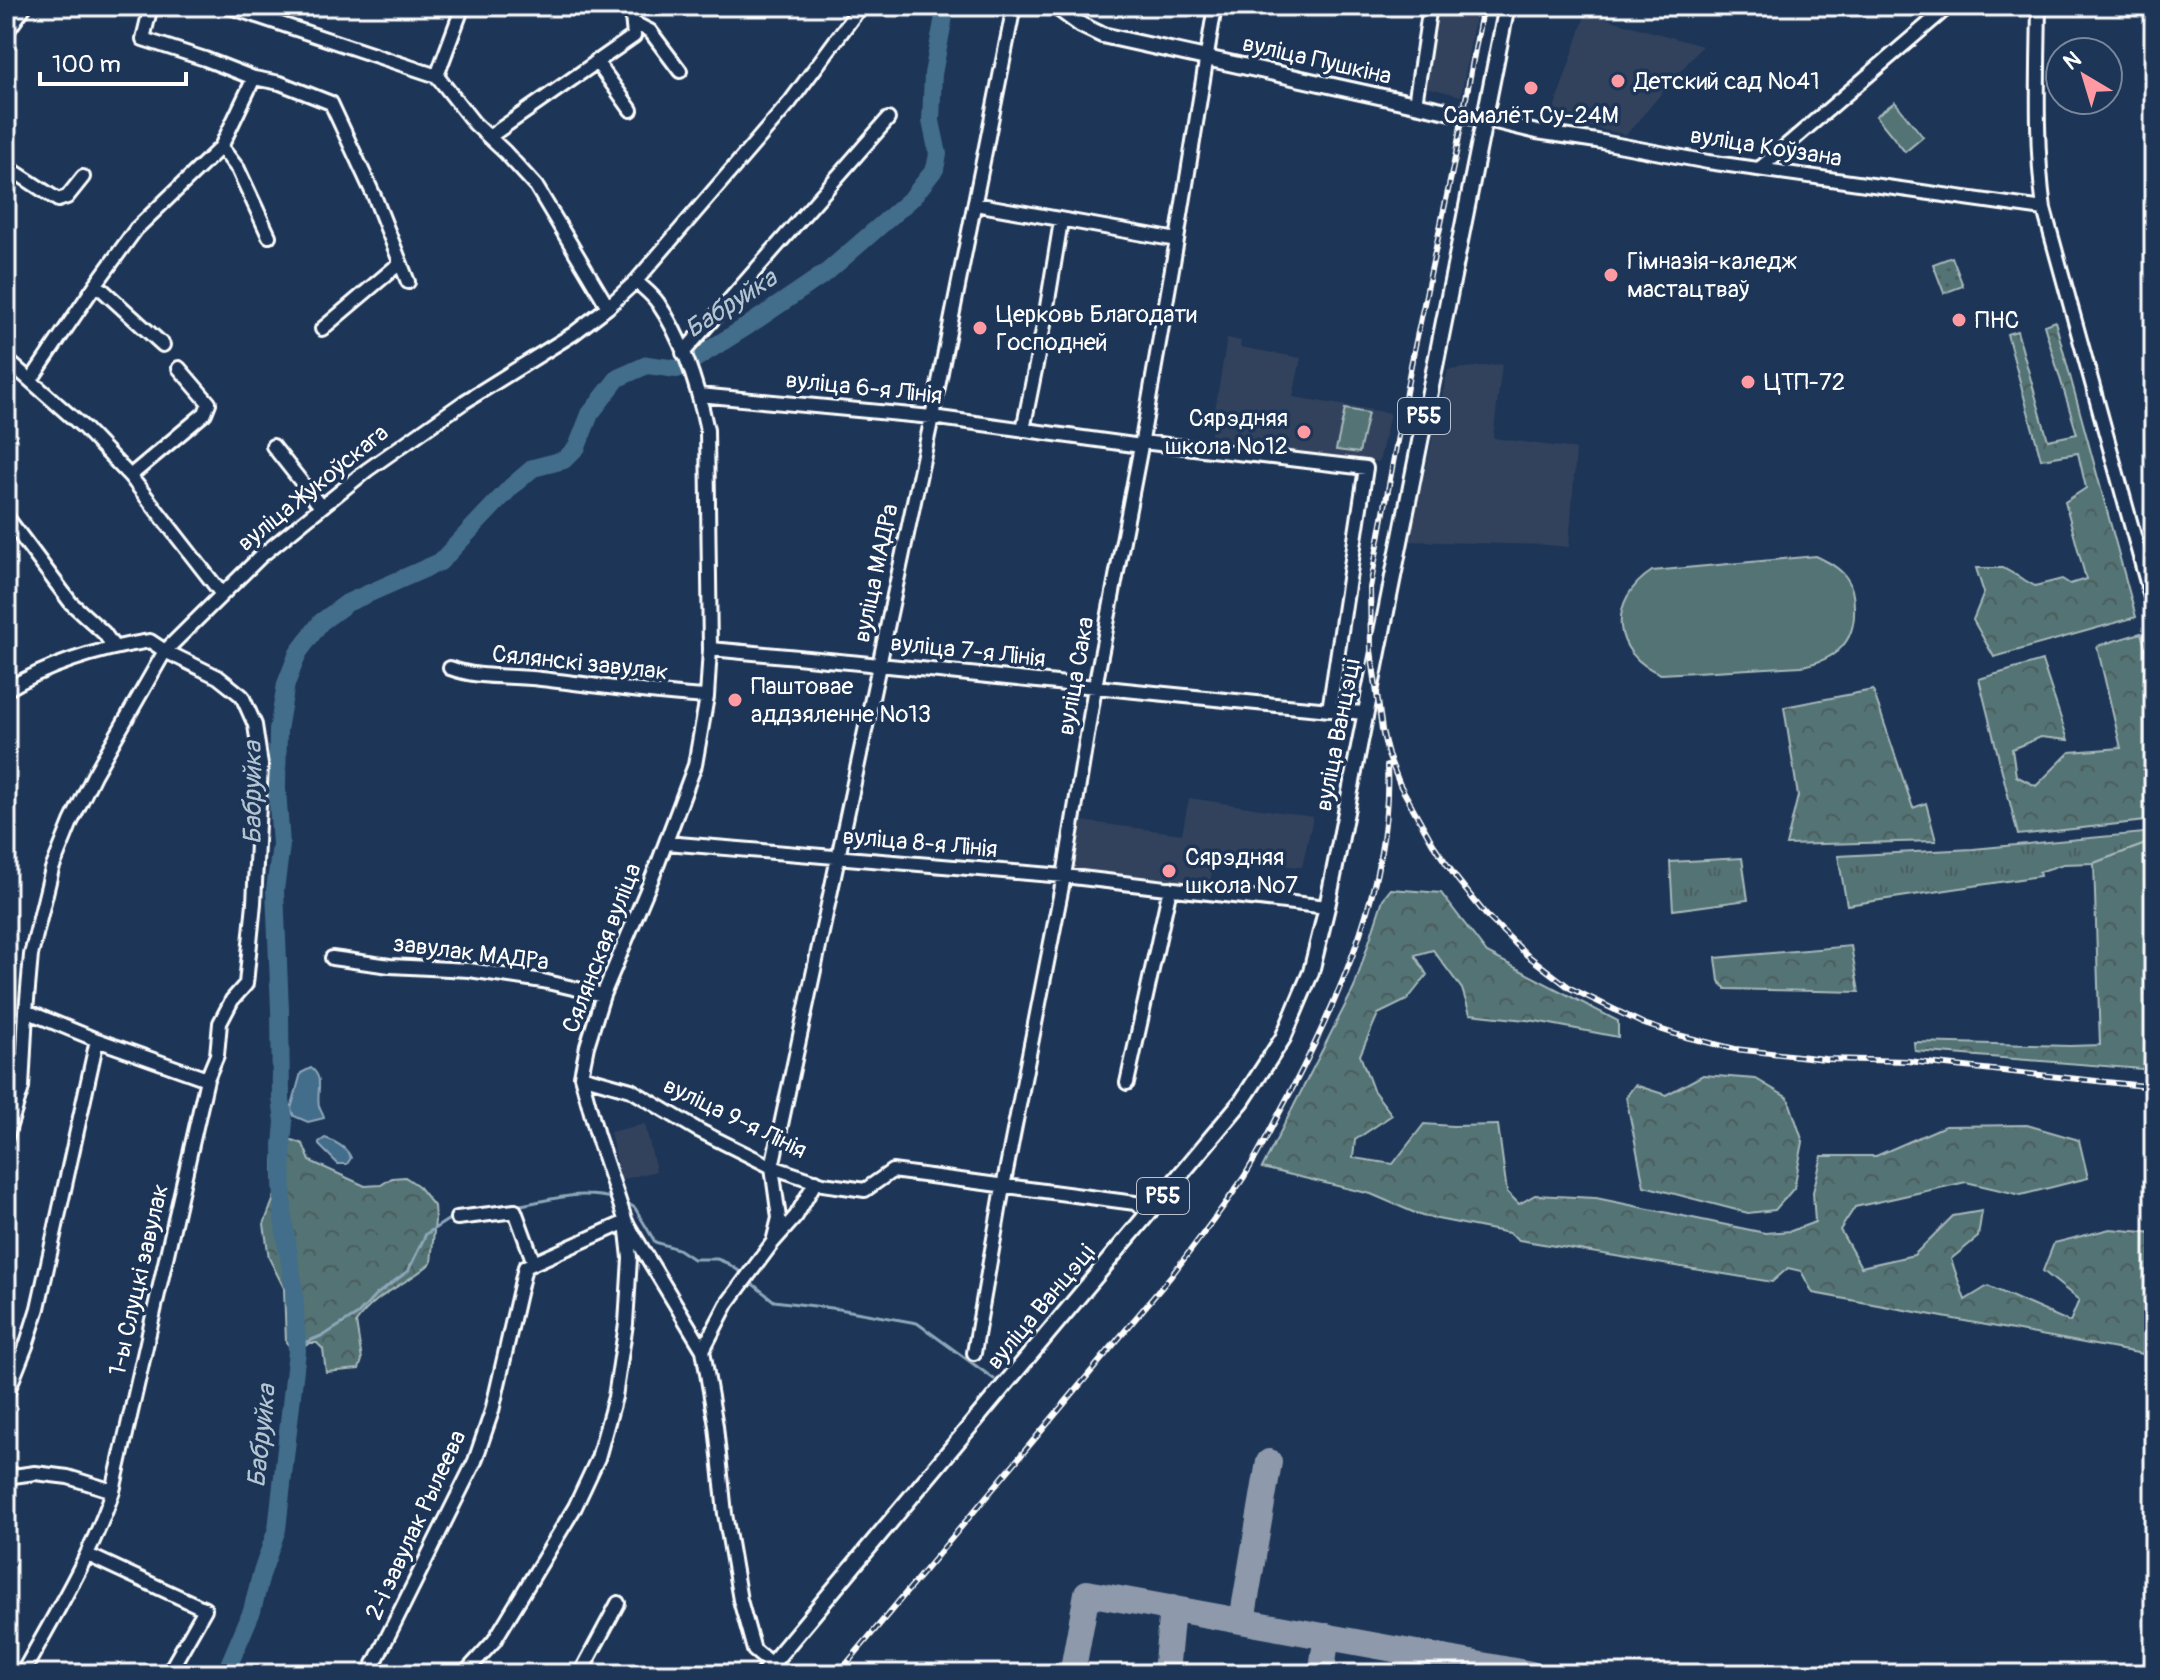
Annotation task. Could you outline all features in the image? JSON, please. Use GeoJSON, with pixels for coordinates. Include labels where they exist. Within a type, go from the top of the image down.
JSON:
{"type":"FeatureCollection","features":[{"type":"Feature","properties":{"kind":"main road","name":"вуліца Ванцэці"},"geometry":{"type":"LineString","coordinates":[[767,1669],[1242,1101],[1283,1038],[1311,972],[1327,907],[1507,6]]}},
{"type":"Feature","properties":{"kind":"main road","name":"вуліца Пушкіна"},"geometry":{"type":"LineString","coordinates":[[1061,8],[1081,25],[1102,35],[1483,119]]}},
{"type":"Feature","properties":{"kind":"street"},"geometry":{"type":"LineString","coordinates":[[6,33],[25,6]]}},
{"type":"Feature","properties":{"kind":"street"},"geometry":{"type":"LineString","coordinates":[[151,6],[143,39],[254,78],[280,83],[331,103],[375,198],[408,282]]}},
{"type":"Feature","properties":{"kind":"street"},"geometry":{"type":"LineString","coordinates":[[227,6],[437,76],[474,123],[536,186],[608,307]]}},
{"type":"Feature","properties":{"kind":"street"},"geometry":{"type":"LineString","coordinates":[[489,137],[634,36],[631,6]]}},
{"type":"Feature","properties":{"kind":"street","name":"вуліца Жукоўскага"},"geometry":{"type":"LineString","coordinates":[[6,1138],[22,1088],[31,955],[52,869],[94,775],[165,651],[261,556],[367,470],[451,411],[573,334],[608,307],[636,281],[790,102],[861,6]]}},
{"type":"Feature","properties":{"kind":"street","name":"вуліца МАДРа"},"geometry":{"type":"LineString","coordinates":[[773,1242],[779,1218],[772,1167],[932,417],[1014,6]]}},
{"type":"Feature","properties":{"kind":"street","name":"вуліца Сака"},"geometry":{"type":"LineString","coordinates":[[974,1353],[1064,876],[1095,687],[1177,240],[1215,6]]}},
{"type":"Feature","properties":{"kind":"street"},"geometry":{"type":"LineString","coordinates":[[1415,104],[1430,6]]}},
{"type":"Feature","properties":{"kind":"street"},"geometry":{"type":"LineString","coordinates":[[1759,169],[1949,6]]}},
{"type":"Feature","properties":{"kind":"street"},"geometry":{"type":"LineString","coordinates":[[2039,6],[2038,168],[2044,209],[2154,608]]}},
{"type":"Feature","properties":{"kind":"street"},"geometry":{"type":"LineString","coordinates":[[437,76],[463,8]]}},
{"type":"Feature","properties":{"kind":"street"},"geometry":{"type":"LineString","coordinates":[[634,23],[650,31],[680,71]]}},
{"type":"Feature","properties":{"kind":"street"},"geometry":{"type":"LineString","coordinates":[[596,61],[631,110]]}},
{"type":"Feature","properties":{"kind":"street"},"geometry":{"type":"LineString","coordinates":[[31,380],[136,229],[221,147],[254,78]]}},
{"type":"Feature","properties":{"kind":"street"},"geometry":{"type":"LineString","coordinates":[[683,353],[888,119]]}},
{"type":"Feature","properties":{"kind":"street","name":"вуліца Коўзана"},"geometry":{"type":"LineString","coordinates":[[1483,119],[1537,132],[1759,169],[2044,209]]}},
{"type":"Feature","properties":{"kind":"street"},"geometry":{"type":"LineString","coordinates":[[221,147],[238,169],[269,236]]}},
{"type":"Feature","properties":{"kind":"street"},"geometry":{"type":"LineString","coordinates":[[6,166],[58,200],[67,197],[83,177]]}},
{"type":"Feature","properties":{"kind":"street"},"geometry":{"type":"LineString","coordinates":[[975,204],[1177,240]]}},
{"type":"Feature","properties":{"kind":"street"},"geometry":{"type":"LineString","coordinates":[[1023,430],[1061,221]]}},
{"type":"Feature","properties":{"kind":"street"},"geometry":{"type":"LineString","coordinates":[[322,329],[400,263]]}},
{"type":"Feature","properties":{"kind":"street","name":"Сялянская вуліца"},"geometry":{"type":"LineString","coordinates":[[636,281],[657,300],[683,353],[699,395],[707,430],[710,649],[707,697],[695,765],[603,995],[581,1076],[626,1222],[703,1350],[740,1600],[754,1650],[767,1669]]}},
{"type":"Feature","properties":{"kind":"street"},"geometry":{"type":"LineString","coordinates":[[96,284],[163,345]]}},
{"type":"Feature","properties":{"kind":"street"},"geometry":{"type":"LineString","coordinates":[[6,359],[83,427],[130,476],[221,593]]}},
{"type":"Feature","properties":{"kind":"street"},"geometry":{"type":"LineString","coordinates":[[130,476],[205,413],[209,403],[179,368]]}},
{"type":"Feature","properties":{"kind":"street","name":"вуліца 6-я Лінія"},"geometry":{"type":"LineString","coordinates":[[699,395],[932,417],[1141,444],[1366,468]]}},
{"type":"Feature","properties":{"kind":"street"},"geometry":{"type":"LineString","coordinates":[[273,446],[321,507]]}},
{"type":"Feature","properties":{"kind":"street","name":"вуліца Ванцэці"},"geometry":{"type":"LineString","coordinates":[[1329,710],[1366,468]]}},
{"type":"Feature","properties":{"kind":"street"},"geometry":{"type":"LineString","coordinates":[[7,520],[71,603],[104,633],[114,647]]}},
{"type":"Feature","properties":{"kind":"street","name":"1-ы Слуцкі завулак"},"geometry":{"type":"LineString","coordinates":[[6,690],[75,657],[150,641],[218,677],[242,696],[255,725],[261,765],[259,832],[246,984],[232,1000],[220,1023],[217,1055],[207,1079],[113,1491],[88,1555],[22,1674]]}},
{"type":"Feature","properties":{"kind":"street","name":"вуліца 7-я Лінія"},"geometry":{"type":"LineString","coordinates":[[710,649],[1365,713]]}},
{"type":"Feature","properties":{"kind":"street","name":"Сялянскі завулак"},"geometry":{"type":"LineString","coordinates":[[450,668],[468,675],[538,678],[657,694],[707,697]]}},
{"type":"Feature","properties":{"kind":"street","name":"вуліца 8-я Лінія"},"geometry":{"type":"LineString","coordinates":[[666,843],[1064,876],[1327,907]]}},
{"type":"Feature","properties":{"kind":"street"},"geometry":{"type":"LineString","coordinates":[[1127,1083],[1170,888]]}},
{"type":"Feature","properties":{"kind":"street","name":"завулак МАДРа"},"geometry":{"type":"LineString","coordinates":[[332,958],[390,966],[469,970],[543,981],[603,995]]}},
{"type":"Feature","properties":{"kind":"street"},"geometry":{"type":"LineString","coordinates":[[26,1011],[207,1079]]}},
{"type":"Feature","properties":{"kind":"street"},"geometry":{"type":"LineString","coordinates":[[6,1396],[38,1308],[97,1040]]}},
{"type":"Feature","properties":{"kind":"street","name":"вуліца 9-я Лінія"},"geometry":{"type":"LineString","coordinates":[[581,1076],[631,1090],[698,1130],[772,1167],[816,1181],[865,1190],[892,1171],[1135,1203],[1150,1212]]}},
{"type":"Feature","properties":{"kind":"street"},"geometry":{"type":"LineString","coordinates":[[703,1350],[727,1304],[796,1216],[816,1181]]}},
{"type":"Feature","properties":{"kind":"street"},"geometry":{"type":"LineString","coordinates":[[457,1218],[515,1211],[534,1263],[626,1222],[630,1258],[626,1324],[615,1397],[598,1458],[575,1507],[494,1641],[464,1674]]}},
{"type":"Feature","properties":{"kind":"street","name":"2-і завулак Рылеева"},"geometry":{"type":"LineString","coordinates":[[369,1674],[475,1461],[492,1411],[525,1267],[534,1263]]}},
{"type":"Feature","properties":{"kind":"street"},"geometry":{"type":"LineString","coordinates":[[6,1477],[35,1473],[68,1477],[113,1491]]}},
{"type":"Feature","properties":{"kind":"street"},"geometry":{"type":"LineString","coordinates":[[88,1555],[205,1609],[168,1674]]}},
{"type":"Feature","properties":{"kind":"street"},"geometry":{"type":"LineString","coordinates":[[585,1672],[618,1603]]}},
{"type":"Feature","properties":{"kind":"shaded area"},"geometry":{"type":"Polygon","coordinates":[[[1438,6],[1477,6],[1461,96],[1426,87],[1438,6]]]}},
{"type":"Feature","properties":{"kind":"shaded area"},"geometry":{"type":"Polygon","coordinates":[[[1586,13],[1702,46],[1626,135],[1551,118],[1586,13]]]}},
{"type":"Feature","properties":{"kind":"shaded area"},"geometry":{"type":"Polygon","coordinates":[[[1227,338],[1241,341],[1240,347],[1301,358],[1293,397],[1390,413],[1379,462],[1210,440],[1227,338]]]}},
{"type":"Feature","properties":{"kind":"shaded area"},"geometry":{"type":"Polygon","coordinates":[[[1502,364],[1493,438],[1576,449],[1569,547],[1409,541],[1448,370],[1502,364]]]}},
{"type":"Feature","properties":{"kind":"shaded area"},"geometry":{"type":"Polygon","coordinates":[[[1189,798],[1313,817],[1302,867],[1213,860],[1210,885],[1074,871],[1081,821],[1182,834],[1189,798]]]}},
{"type":"Feature","properties":{"kind":"shaded area"},"geometry":{"type":"Polygon","coordinates":[[[311,1068],[318,1076],[318,1101],[324,1118],[308,1122],[294,1116],[291,1109],[301,1073],[311,1068]]]}},
{"type":"Feature","properties":{"kind":"shaded area"},"geometry":{"type":"Polygon","coordinates":[[[645,1124],[656,1171],[621,1180],[610,1132],[645,1124]]]}},
{"type":"Feature","properties":{"kind":"shaded area"},"geometry":{"type":"Polygon","coordinates":[[[325,1138],[347,1151],[351,1158],[347,1164],[338,1164],[319,1145],[325,1138]]]}},
{"type":"Feature","properties":{"kind":"green space"},"geometry":{"type":"Polygon","coordinates":[[[1895,102],[1923,137],[1905,152],[1876,116],[1895,102]]]}},
{"type":"Feature","properties":{"kind":"green space"},"geometry":{"type":"Polygon","coordinates":[[[1952,257],[1963,286],[1944,293],[1933,264],[1952,257]]]}},
{"type":"Feature","properties":{"kind":"green space"},"geometry":{"type":"Polygon","coordinates":[[[2055,321],[2136,617],[1994,657],[1973,620],[1984,593],[1976,568],[2003,568],[2035,586],[2062,579],[2070,584],[2086,579],[2065,502],[2086,488],[2078,453],[2041,459],[2007,334],[2017,331],[2048,440],[2077,434],[2044,325],[2055,321]]]}},
{"type":"Feature","properties":{"kind":"green space"},"geometry":{"type":"Polygon","coordinates":[[[1345,409],[1368,413],[1359,453],[1336,450],[1345,409]]]}},
{"type":"Feature","properties":{"kind":"green space"},"geometry":{"type":"Polygon","coordinates":[[[1816,556],[1836,567],[1846,577],[1854,603],[1854,620],[1847,640],[1824,659],[1802,666],[1661,674],[1632,654],[1624,640],[1622,611],[1627,597],[1637,583],[1652,571],[1816,556]]]}},
{"type":"Feature","properties":{"kind":"green space"},"geometry":{"type":"Polygon","coordinates":[[[2141,633],[2154,679],[2154,820],[2018,835],[1979,679],[2042,661],[2068,740],[2041,737],[2012,749],[2016,776],[2036,786],[2070,752],[2121,748],[2097,646],[2141,633]]]}},
{"type":"Feature","properties":{"kind":"green space"},"geometry":{"type":"Polygon","coordinates":[[[1873,690],[1913,808],[1926,803],[1936,841],[1786,845],[1798,796],[1784,707],[1873,690]]]}},
{"type":"Feature","properties":{"kind":"green space"},"geometry":{"type":"Polygon","coordinates":[[[2154,832],[2154,841],[2094,863],[2063,864],[2039,872],[2040,876],[1847,905],[1838,856],[1973,849],[2154,832]]]}},
{"type":"Feature","properties":{"kind":"green space"},"geometry":{"type":"Polygon","coordinates":[[[2154,841],[2154,971],[2145,983],[2154,991],[2154,1070],[1915,1051],[1914,1042],[2100,1045],[2094,863],[2154,841]]]}},
{"type":"Feature","properties":{"kind":"green space"},"geometry":{"type":"Polygon","coordinates":[[[1742,858],[1748,900],[1673,910],[1670,862],[1742,858]]]}},
{"type":"Feature","properties":{"kind":"green space"},"geometry":{"type":"Polygon","coordinates":[[[1391,889],[1441,893],[1487,953],[1618,1021],[1618,1037],[1535,1021],[1470,1014],[1462,989],[1433,950],[1415,955],[1427,975],[1407,1000],[1378,1014],[1360,1055],[1373,1090],[1392,1115],[1355,1140],[1353,1158],[1393,1164],[1424,1124],[1498,1125],[1507,1192],[1519,1204],[1535,1195],[1596,1198],[1765,1233],[1791,1231],[1815,1222],[1813,1192],[1822,1156],[1876,1156],[1945,1126],[2027,1125],[2079,1140],[2088,1178],[2021,1195],[1966,1182],[1855,1207],[1840,1230],[1861,1267],[1914,1255],[1953,1216],[1982,1211],[1978,1237],[1951,1259],[1965,1300],[1988,1286],[2070,1322],[2079,1300],[2043,1271],[2054,1243],[2110,1229],[2154,1233],[2154,1356],[1813,1293],[1801,1271],[1788,1268],[1772,1282],[1519,1240],[1509,1233],[1422,1216],[1371,1194],[1262,1168],[1354,988],[1383,899],[1391,889]]]}},
{"type":"Feature","properties":{"kind":"green space"},"geometry":{"type":"Polygon","coordinates":[[[1851,946],[1859,992],[1726,989],[1719,981],[1716,958],[1851,946]]]}},
{"type":"Feature","properties":{"kind":"green space"},"geometry":{"type":"Polygon","coordinates":[[[1703,1075],[1756,1079],[1788,1098],[1803,1142],[1794,1188],[1775,1210],[1748,1213],[1644,1186],[1626,1097],[1635,1085],[1666,1095],[1703,1075]]]}},
{"type":"Feature","properties":{"kind":"green space"},"geometry":{"type":"Polygon","coordinates":[[[292,1140],[303,1144],[310,1161],[365,1186],[381,1185],[392,1178],[405,1177],[417,1185],[434,1206],[431,1263],[373,1303],[356,1322],[362,1360],[359,1369],[326,1372],[323,1349],[317,1343],[310,1343],[297,1351],[286,1342],[284,1288],[269,1258],[264,1224],[275,1195],[277,1144],[292,1140]]]}},
{"type":"Feature","properties":{"kind":"waterway","name":"Бабруйка"},"geometry":{"type":"LineString","coordinates":[[225,1674],[252,1611],[277,1529],[297,1351],[294,1289],[283,1218],[284,1122],[275,890],[281,845],[277,789],[278,730],[286,684],[298,653],[321,622],[347,603],[440,562],[533,468],[564,460],[577,447],[590,414],[618,378],[647,365],[682,367],[827,272],[912,198],[935,169],[938,154],[931,121],[933,74],[946,6]]}},
{"type":"Feature","properties":{"kind":"waterway"},"geometry":{"type":"LineString","coordinates":[[516,1206],[577,1195],[615,1199]]}},
{"type":"Feature","properties":{"kind":"waterway"},"geometry":{"type":"LineString","coordinates":[[624,1201],[635,1208],[655,1242],[678,1249],[693,1259],[717,1259],[742,1273]]}},
{"type":"Feature","properties":{"kind":"waterway"},"geometry":{"type":"LineString","coordinates":[[297,1346],[326,1334],[358,1314],[376,1295],[408,1271],[426,1234],[454,1216]]}},
{"type":"Feature","properties":{"kind":"waterway"},"geometry":{"type":"LineString","coordinates":[[749,1281],[774,1301],[917,1323],[994,1379]]}},
{"type":"Feature","properties":{"kind":"taxiway"},"geometry":{"type":"LineString","coordinates":[[1242,1621],[1269,1462]]}},
{"type":"Feature","properties":{"kind":"taxiway"},"geometry":{"type":"LineString","coordinates":[[1072,1674],[1087,1593],[1531,1674]]}},
{"type":"Feature","properties":{"kind":"taxiway"},"geometry":{"type":"LineString","coordinates":[[1166,1673],[1172,1608]]}},
{"type":"Feature","properties":{"kind":"taxiway"},"geometry":{"type":"LineString","coordinates":[[1321,1674],[1327,1636]]}},
{"type":"Feature","properties":{"kind":"railway"},"geometry":{"type":"LineString","coordinates":[[1483,6],[1370,588],[1371,650],[1388,755],[1400,785],[1433,844],[1486,915],[1527,955],[1570,988],[1644,1024],[1735,1049],[1825,1059],[1908,1061],[2154,1087]]}},
{"type":"Feature","properties":{"kind":"railway"},"geometry":{"type":"LineString","coordinates":[[838,1674],[1171,1276],[1250,1167],[1328,1015],[1360,934],[1381,850],[1387,766]]}},
{"type":"Feature","properties":{"kind":"place","name":"Детский сад №41"},"geometry":{"type":"Point","coordinates":[1618,81]}},
{"type":"Feature","properties":{"kind":"place","name":"Самалёт Су-24М"},"geometry":{"type":"Point","coordinates":[1531,88]}},
{"type":"Feature","properties":{"kind":"place","name":"Гімназія-каледж мастацтваў"},"geometry":{"type":"Point","coordinates":[1611,275]}},
{"type":"Feature","properties":{"kind":"place","name":"ПНС"},"geometry":{"type":"Point","coordinates":[1959,320]}},
{"type":"Feature","properties":{"kind":"place","name":"Церковь Благодати Господней"},"geometry":{"type":"Point","coordinates":[980,328]}},
{"type":"Feature","properties":{"kind":"place","name":"ЦТП-72"},"geometry":{"type":"Point","coordinates":[1748,382]}},
{"type":"Feature","properties":{"kind":"place","name":"Сярэдняя школа №12"},"geometry":{"type":"Point","coordinates":[1304,432]}},
{"type":"Feature","properties":{"kind":"place","name":"Паштовае аддзяленне №13"},"geometry":{"type":"Point","coordinates":[735,700]}},
{"type":"Feature","properties":{"kind":"place","name":"Сярэдняя школа №7"},"geometry":{"type":"Point","coordinates":[1169,871]}}]}
